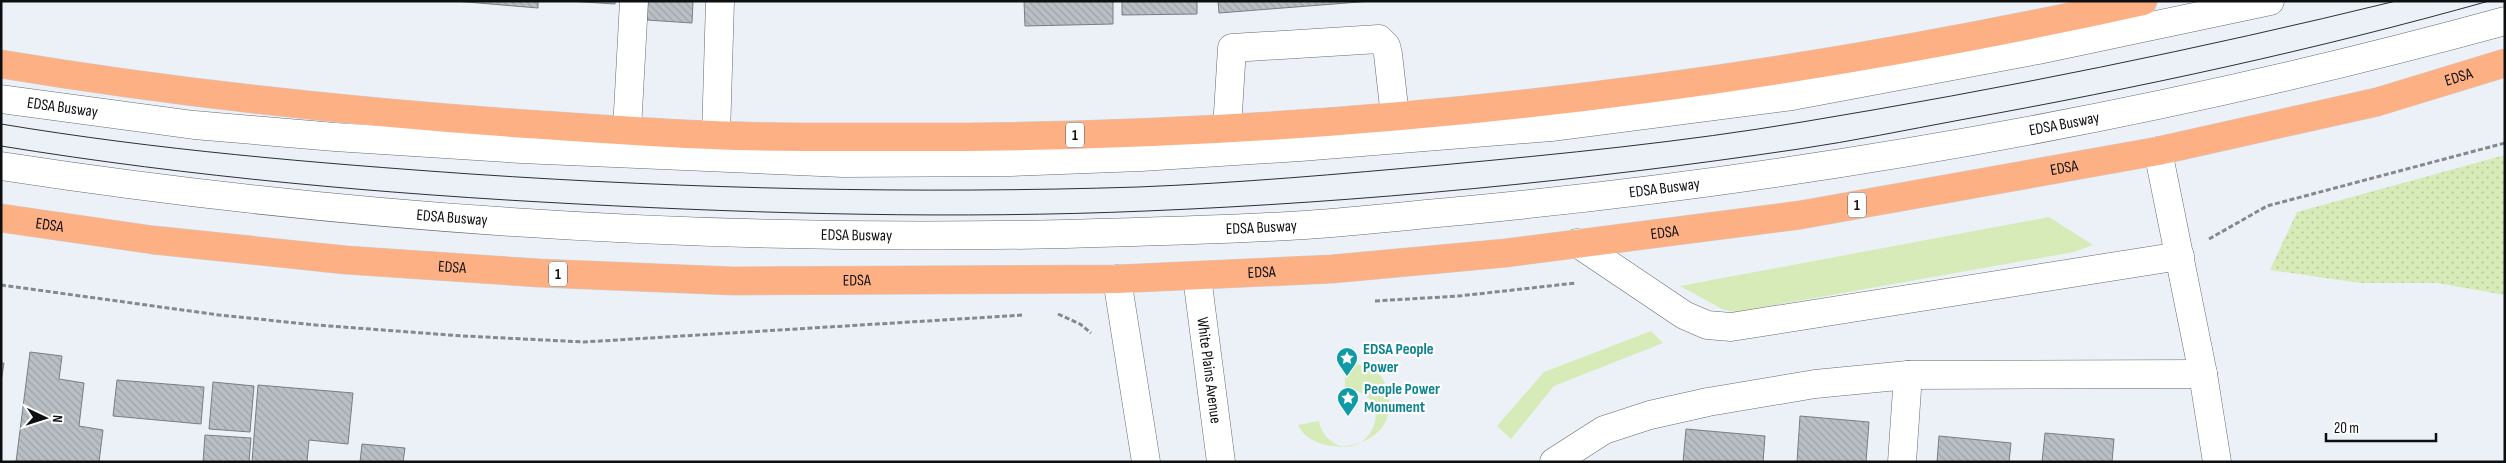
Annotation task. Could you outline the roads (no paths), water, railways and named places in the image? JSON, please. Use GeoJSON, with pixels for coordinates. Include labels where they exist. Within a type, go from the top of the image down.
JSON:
{"type":"FeatureCollection","features":[{"type":"Feature","properties":{"kind":"highway","name":"1"},"geometry":{"type":"LineString","coordinates":[[1,64],[250,99],[439,118],[716,135],[958,137],[1227,129],[1395,116],[1555,100],[1743,75],[1979,36],[2143,1]]}},
{"type":"Feature","properties":{"kind":"highway","name":"EDSA"},"geometry":{"type":"LineString","coordinates":[[1,218],[154,240],[346,260],[539,274],[733,281],[1117,279],[1197,277],[1332,269],[1506,253],[1800,215],[2158,151],[2377,102],[2505,63]]}},
{"type":"Feature","properties":{"kind":"street"},"geometry":{"type":"LineString","coordinates":[[627,130],[634,1]]}},
{"type":"Feature","properties":{"kind":"street"},"geometry":{"type":"LineString","coordinates":[[716,135],[720,1]]}},
{"type":"Feature","properties":{"kind":"street","name":"EDSA Busway"},"geometry":{"type":"LineString","coordinates":[[1,99],[194,125],[335,137],[569,151],[843,163],[1010,162],[1141,157],[1300,147],[1551,127],[1792,96],[2047,48],[2270,1]]}},
{"type":"Feature","properties":{"kind":"street","name":"EDSA Busway"},"geometry":{"type":"LineString","coordinates":[[1,166],[332,209],[669,231],[844,236],[1012,235],[1306,225],[1560,201],[1814,168],[2056,126],[2238,88],[2413,46],[2505,20]]}},
{"type":"Feature","properties":{"kind":"street"},"geometry":{"type":"LineString","coordinates":[[1227,129],[1232,48],[1379,39],[1386,46],[1388,54],[1395,116]]}},
{"type":"Feature","properties":{"kind":"street"},"geometry":{"type":"LineString","coordinates":[[2158,151],[2203,374],[2217,462]]}},
{"type":"Feature","properties":{"kind":"street"},"geometry":{"type":"LineString","coordinates":[[1577,243],[1690,318],[1708,325],[1731,327],[2180,256]]}},
{"type":"Feature","properties":{"kind":"street","name":"White Plains Avenue"},"geometry":{"type":"LineString","coordinates":[[1197,277],[1221,462]]}},
{"type":"Feature","properties":{"kind":"street"},"geometry":{"type":"LineString","coordinates":[[1117,279],[1146,462]]}},
{"type":"Feature","properties":{"kind":"street"},"geometry":{"type":"LineString","coordinates":[[1554,462],[1604,430],[1650,415],[1708,402],[1815,384],[1908,375],[2203,374]]}},
{"type":"Feature","properties":{"kind":"street"},"geometry":{"type":"LineString","coordinates":[[1902,462],[1908,375]]}},
{"type":"Feature","properties":{"kind":"tram line"},"geometry":{"type":"LineString","coordinates":[[1,124],[118,141],[236,155],[412,170],[554,179],[804,189],[971,190],[1138,187],[1252,181],[1441,165],[1622,147],[1757,129],[1952,96],[2100,67],[2249,36],[2396,1]]}},
{"type":"Feature","properties":{"kind":"tram line"},"geometry":{"type":"LineString","coordinates":[[1,146],[145,167],[289,183],[433,195],[578,204],[791,213],[933,215],[1004,215],[1228,207],[1473,189],[1636,171],[1819,146],[2093,95],[2226,67],[2358,36],[2489,1]]}},
{"type":"Feature","properties":{"kind":"place","name":"EDSA People Power"},"geometry":{"type":"Point","coordinates":[1347,377]}},
{"type":"Feature","properties":{"kind":"place","name":"People Power Monument"},"geometry":{"type":"Point","coordinates":[1348,417]}}]}
